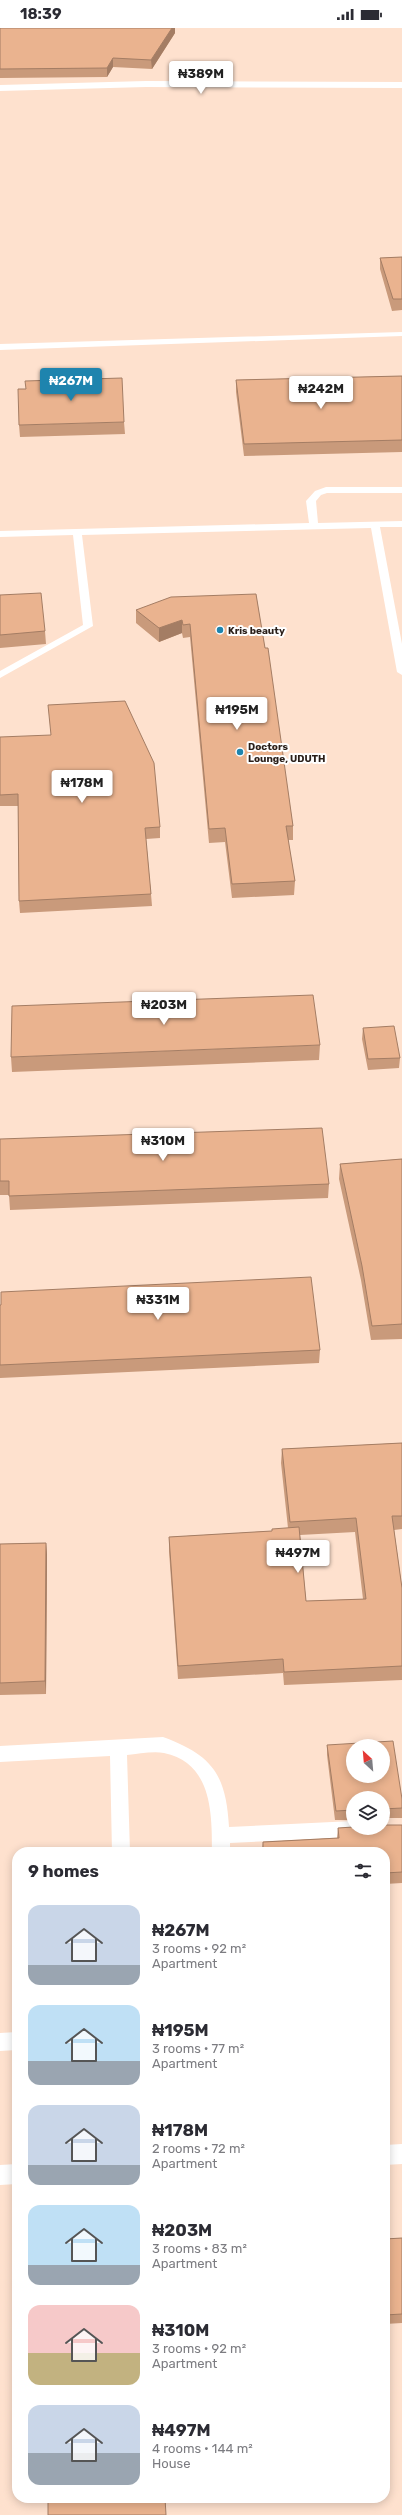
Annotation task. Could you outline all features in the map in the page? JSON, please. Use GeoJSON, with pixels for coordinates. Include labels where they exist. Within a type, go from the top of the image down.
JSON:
{"type":"FeatureCollection","features":[{"type":"Feature","properties":{"kind":"street"},"geometry":{"type":"LineString","coordinates":[[0,88],[146,84],[402,85]]}},
{"type":"Feature","properties":{"kind":"lane"},"geometry":{"type":"LineString","coordinates":[[0,347],[402,334]]}},
{"type":"Feature","properties":{"kind":"lane"},"geometry":{"type":"LineString","coordinates":[[314,527],[312,501],[318,493],[326,490],[402,490]]}},
{"type":"Feature","properties":{"kind":"lane"},"geometry":{"type":"LineString","coordinates":[[0,534],[402,524]]}},
{"type":"Feature","properties":{"kind":"lane"},"geometry":{"type":"LineString","coordinates":[[375,525],[402,672]]}},
{"type":"Feature","properties":{"kind":"lane"},"geometry":{"type":"LineString","coordinates":[[0,675],[88,626],[77,532]]}},
{"type":"Feature","properties":{"kind":"lane"},"geometry":{"type":"LineString","coordinates":[[0,1754],[163,1745],[188,1754],[209,1773],[216,1786],[221,1843],[346,1830]]}},
{"type":"Feature","properties":{"kind":"lane"},"geometry":{"type":"LineString","coordinates":[[118,1747],[121,1847]]}},
{"type":"Feature","properties":{"kind":"lane"},"geometry":{"type":"LineString","coordinates":[[0,2042],[12,2041]]}},
{"type":"Feature","properties":{"kind":"lane"},"geometry":{"type":"LineString","coordinates":[[390,2155],[402,2154]]}},
{"type":"Feature","properties":{"kind":"lane"},"geometry":{"type":"LineString","coordinates":[[0,2175],[12,2174]]}},
{"type":"Feature","properties":{"kind":"building"},"geometry":{"type":"Polygon","coordinates":[[[0,28],[172,28],[151,60],[113,58],[107,68],[0,69],[0,28]]]}},
{"type":"Feature","properties":{"kind":"building"},"geometry":{"type":"Polygon","coordinates":[[[402,257],[402,299],[393,299],[380,258],[402,257]]]}},
{"type":"Feature","properties":{"kind":"building"},"geometry":{"type":"Polygon","coordinates":[[[402,376],[402,440],[244,444],[236,380],[402,376]]]}},
{"type":"Feature","properties":{"kind":"building"},"geometry":{"type":"Polygon","coordinates":[[[122,378],[124,422],[19,425],[18,389],[26,389],[25,381],[122,378]]]}},
{"type":"Feature","properties":{"kind":"building"},"geometry":{"type":"Polygon","coordinates":[[[41,593],[45,631],[0,635],[0,595],[41,593]]]}},
{"type":"Feature","properties":{"kind":"building","name":"Doctors Lounge, UDUTH"},"geometry":{"type":"Polygon","coordinates":[[[256,594],[265,648],[268,648],[293,826],[286,826],[295,881],[232,884],[225,828],[209,829],[190,624],[183,625],[182,620],[159,628],[136,610],[171,597],[256,594]]]}},
{"type":"Feature","properties":{"kind":"building"},"geometry":{"type":"Polygon","coordinates":[[[125,701],[154,763],[160,827],[145,828],[151,894],[19,901],[18,794],[0,795],[0,737],[51,735],[48,705],[125,701]]]}},
{"type":"Feature","properties":{"kind":"building"},"geometry":{"type":"Polygon","coordinates":[[[313,995],[320,1045],[11,1057],[12,1006],[313,995]]]}},
{"type":"Feature","properties":{"kind":"building"},"geometry":{"type":"Polygon","coordinates":[[[394,1026],[400,1058],[368,1059],[363,1028],[394,1026]]]}},
{"type":"Feature","properties":{"kind":"building"},"geometry":{"type":"Polygon","coordinates":[[[322,1128],[329,1184],[9,1196],[9,1181],[0,1181],[0,1139],[322,1128]]]}},
{"type":"Feature","properties":{"kind":"building"},"geometry":{"type":"Polygon","coordinates":[[[402,1159],[402,1324],[372,1326],[362,1266],[340,1164],[402,1159]]]}},
{"type":"Feature","properties":{"kind":"building"},"geometry":{"type":"Polygon","coordinates":[[[311,1277],[320,1350],[0,1365],[1,1292],[311,1277]]]}},
{"type":"Feature","properties":{"kind":"building"},"geometry":{"type":"Polygon","coordinates":[[[402,1443],[402,1516],[392,1516],[402,1588],[402,1666],[284,1672],[283,1659],[178,1666],[169,1537],[272,1531],[272,1529],[299,1527],[306,1601],[366,1599],[356,1518],[290,1522],[282,1449],[402,1443]]]}},
{"type":"Feature","properties":{"kind":"building"},"geometry":{"type":"Polygon","coordinates":[[[46,1543],[45,1681],[0,1683],[0,1544],[46,1543]]]}},
{"type":"Feature","properties":{"kind":"building"},"geometry":{"type":"Polygon","coordinates":[[[390,1741],[393,1741],[402,1808],[390,1809],[390,1791],[346,1791],[346,1810],[336,1811],[327,1745],[346,1744],[346,1783],[390,1783],[390,1741]]]}},
{"type":"Feature","properties":{"kind":"building"},"geometry":{"type":"Polygon","coordinates":[[[390,1825],[402,1825],[402,1872],[390,1873],[390,1847],[263,1847],[263,1842],[339,1838],[338,1828],[346,1827],[346,1835],[390,1835],[390,1825]]]}},
{"type":"Feature","properties":{"kind":"building"},"geometry":{"type":"Polygon","coordinates":[[[402,2238],[402,2314],[390,2315],[390,2239],[402,2238]]]}},
{"type":"Feature","properties":{"kind":"building"},"geometry":{"type":"Polygon","coordinates":[[[48,2503],[165,2503],[166,2515],[48,2515],[48,2503]]]}},
{"type":"Feature","properties":{"kind":"place","name":"Kris beauty"},"geometry":{"type":"Point","coordinates":[220,630]}},
{"type":"Feature","properties":{"kind":"place","name":"Doctors Lounge, UDUTH"},"geometry":{"type":"Point","coordinates":[240,752]}}]}
